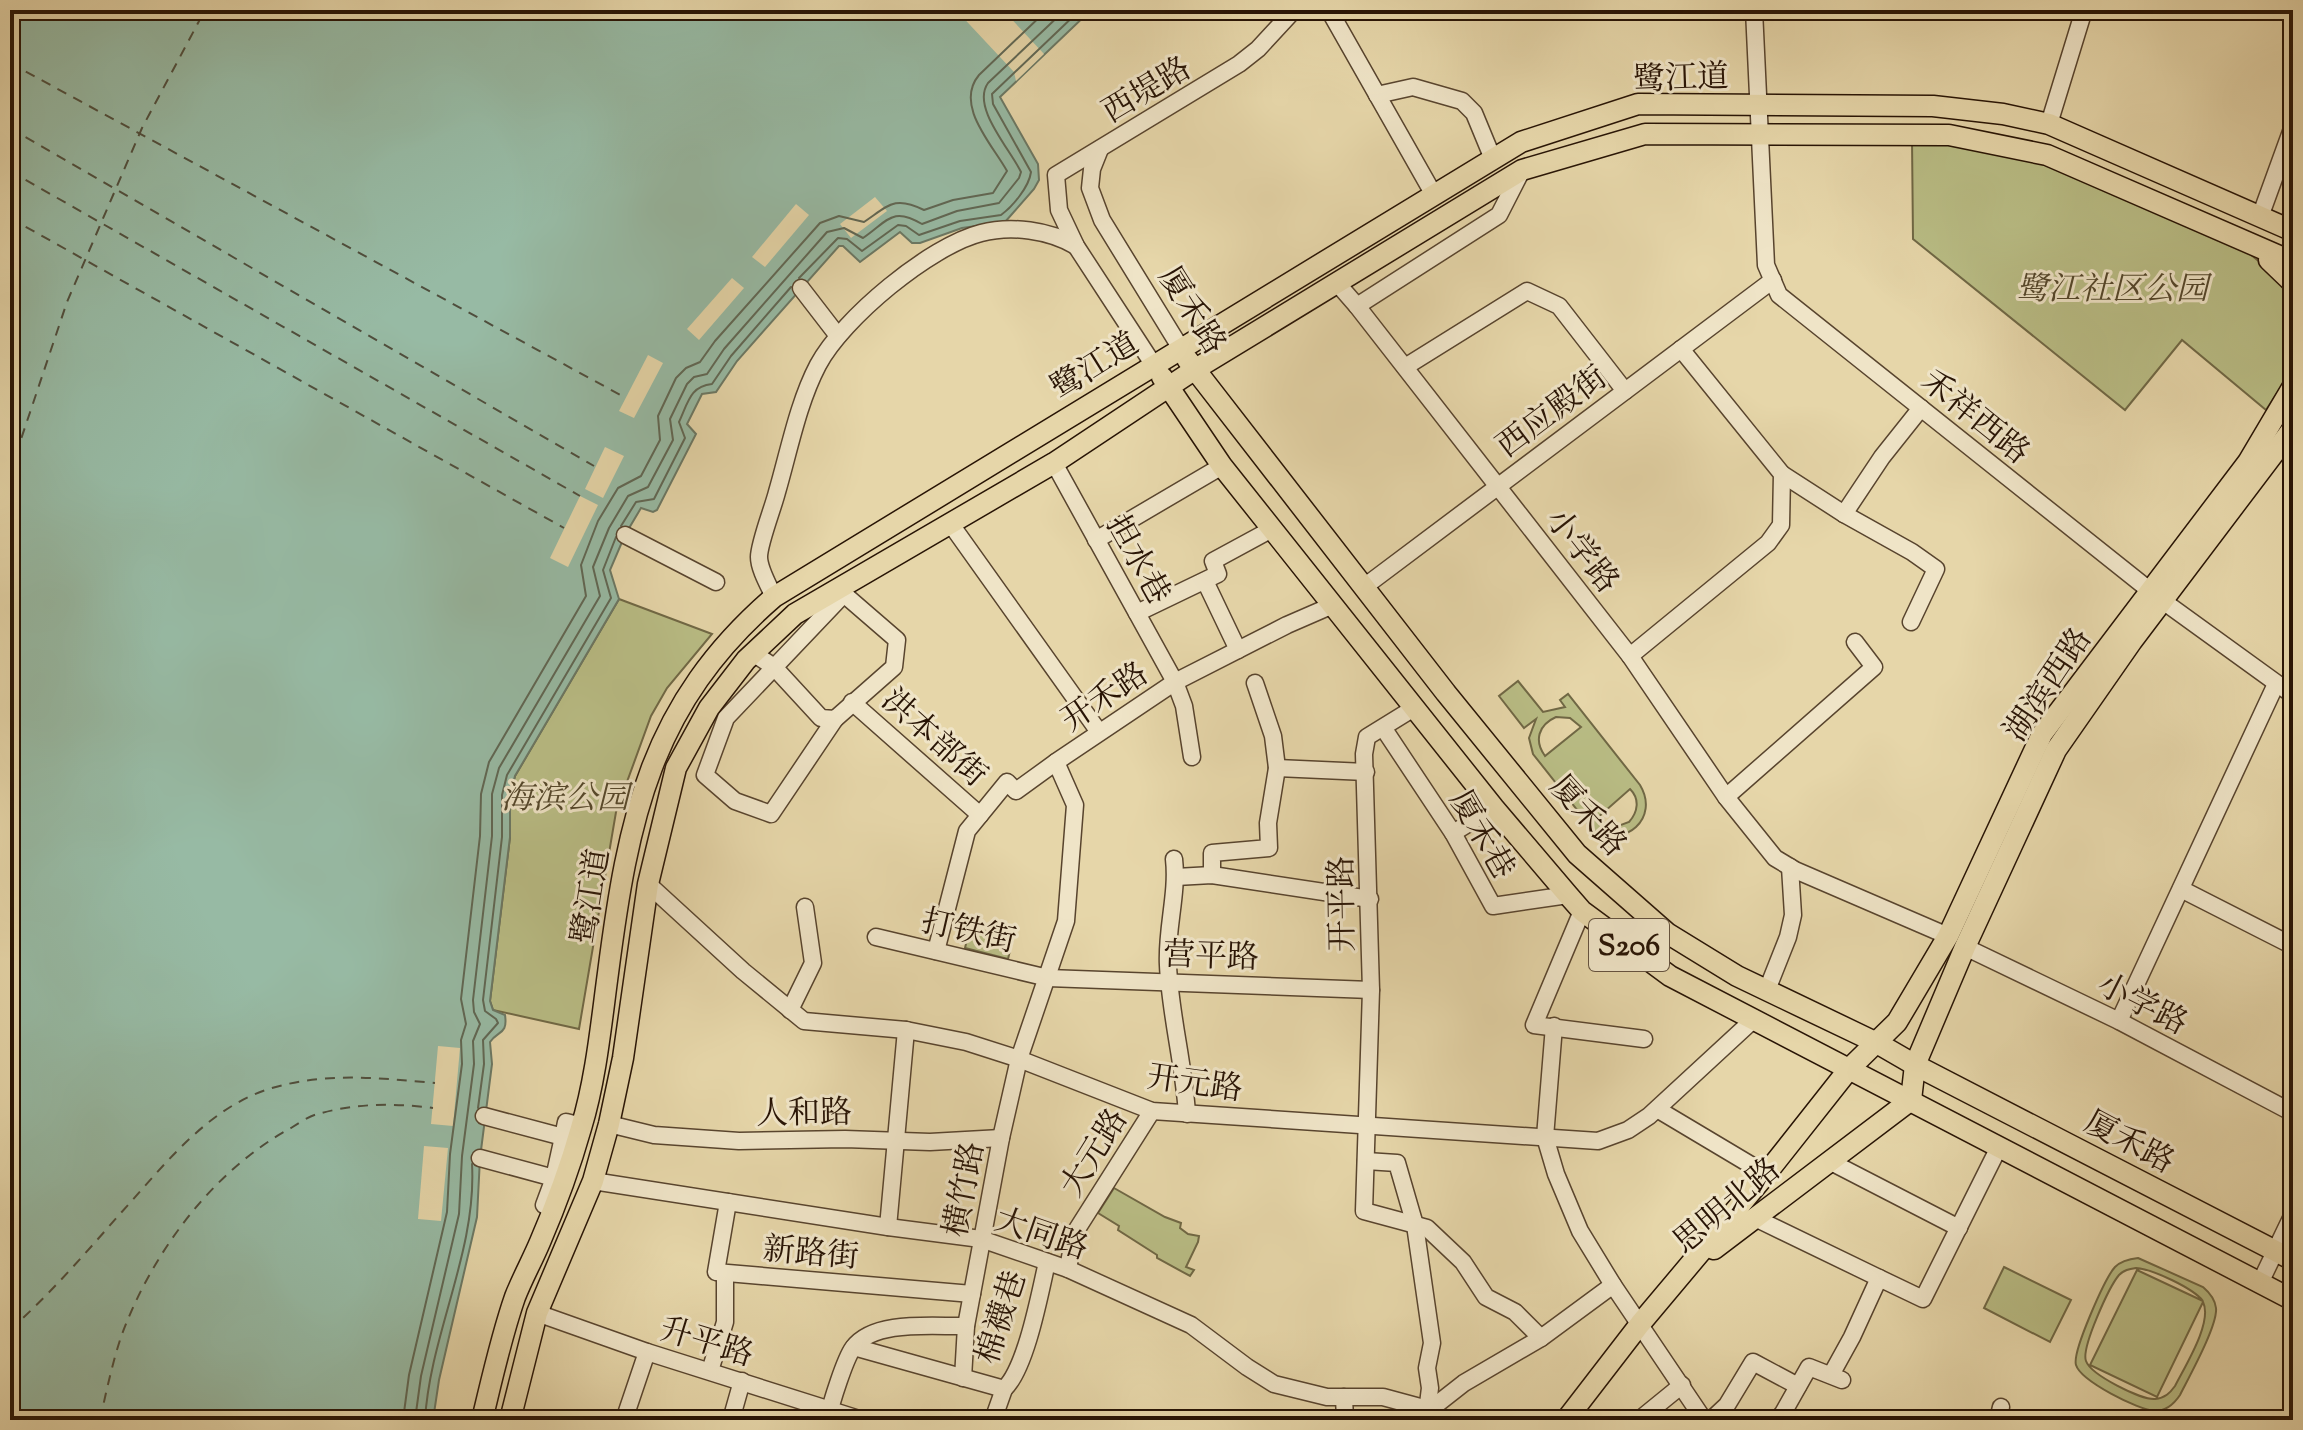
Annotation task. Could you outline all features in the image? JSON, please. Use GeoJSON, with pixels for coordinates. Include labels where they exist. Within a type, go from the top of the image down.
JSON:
{"type":"FeatureCollection","features":[{"type":"Feature","properties":{"kind":"main road","name":"鹭江道"},"geometry":{"type":"LineString","coordinates":[[482,1420],[516,1295],[556,1205],[582,1126],[601,1028],[626,853],[658,748],[696,680],[745,621],[774,597],[1521,142],[1638,104],[1933,106],[2003,114],[2049,124],[2293,231]]}},
{"type":"Feature","properties":{"kind":"main road","name":"鹭江道"},"geometry":{"type":"LineString","coordinates":[[510,1420],[537,1313],[593,1181],[609,1124],[623,1058],[648,884],[676,768],[709,708],[753,653],[795,614],[841,592],[950,523],[1054,463],[1170,389],[1194,370],[1522,170],[1645,134],[1949,135],[2047,155],[2293,262]]}},
{"type":"Feature","properties":{"kind":"main road"},"geometry":{"type":"LineString","coordinates":[[2250,245],[2288,275],[2293,283]]}},
{"type":"Feature","properties":{"kind":"main road","name":"厦禾路"},"geometry":{"type":"LineString","coordinates":[[1180,347],[1194,370],[1446,693],[1577,854],[1667,933],[1737,976],[1877,1043],[2284,1255]]}},
{"type":"Feature","properties":{"kind":"main road","name":"厦禾路"},"geometry":{"type":"LineString","coordinates":[[1153,364],[1222,466],[1494,808],[1582,911],[1670,976],[2293,1300]]}},
{"type":"Feature","properties":{"kind":"main road","name":"湖滨西路"},"geometry":{"type":"LineString","coordinates":[[2157,596],[2248,462],[2293,386]]}},
{"type":"Feature","properties":{"kind":"main road","name":"湖滨西路"},"geometry":{"type":"LineString","coordinates":[[1911,1100],[1915,1065],[1956,942],[2042,734],[2291,429]]}},
{"type":"Feature","properties":{"kind":"main road","name":"湖滨西路"},"geometry":{"type":"LineString","coordinates":[[1849,1069],[1897,1022],[1956,942]]}},
{"type":"Feature","properties":{"kind":"main road","name":"思明北路"},"geometry":{"type":"LineString","coordinates":[[1566,1420],[1849,1069]]}},
{"type":"Feature","properties":{"kind":"main road","name":"思明北路"},"geometry":{"type":"LineString","coordinates":[[1576,1420],[1642,1327],[1716,1246],[1911,1100]]}},
{"type":"Feature","properties":{"kind":"main road"},"geometry":{"type":"LineString","coordinates":[[1784,1151],[1782,1166],[1786,1174],[1800,1182]]}},
{"type":"Feature","properties":{"kind":"street","name":"西堤路"},"geometry":{"type":"LineString","coordinates":[[1056,175],[1239,64],[1258,49],[1294,10]]}},
{"type":"Feature","properties":{"kind":"street"},"geometry":{"type":"LineString","coordinates":[[1329,10],[1434,195]]}},
{"type":"Feature","properties":{"kind":"street","name":"禾祥西路"},"geometry":{"type":"LineString","coordinates":[[1754,10],[1766,265],[1779,295],[2157,596],[2293,695]]}},
{"type":"Feature","properties":{"kind":"street"},"geometry":{"type":"LineString","coordinates":[[2049,124],[2084,10]]}},
{"type":"Feature","properties":{"kind":"street"},"geometry":{"type":"LineString","coordinates":[[1377,95],[1413,87],[1462,101],[1474,113],[1493,159]]}},
{"type":"Feature","properties":{"kind":"street"},"geometry":{"type":"LineString","coordinates":[[2260,217],[2293,126]]}},
{"type":"Feature","properties":{"kind":"street","name":"厦禾路"},"geometry":{"type":"LineString","coordinates":[[1100,149],[1092,169],[1090,188],[1102,220],[1180,347]]}},
{"type":"Feature","properties":{"kind":"street"},"geometry":{"type":"LineString","coordinates":[[1357,306],[1499,215],[1522,170]]}},
{"type":"Feature","properties":{"kind":"street","name":"厦禾路"},"geometry":{"type":"LineString","coordinates":[[1056,175],[1059,210],[1076,246],[1153,364]]}},
{"type":"Feature","properties":{"kind":"street"},"geometry":{"type":"LineString","coordinates":[[774,597],[758,558],[805,398],[818,364],[838,336],[896,280],[974,235],[994,231],[1047,233],[1076,246]]}},
{"type":"Feature","properties":{"kind":"street","name":"西应殿街"},"geometry":{"type":"LineString","coordinates":[[1364,587],[1773,280]]}},
{"type":"Feature","properties":{"kind":"street","name":"小学路"},"geometry":{"type":"LineString","coordinates":[[1337,283],[1630,656],[1726,797],[1775,858],[2119,1021],[2293,1113]]}},
{"type":"Feature","properties":{"kind":"street"},"geometry":{"type":"LineString","coordinates":[[801,288],[838,336]]}},
{"type":"Feature","properties":{"kind":"street"},"geometry":{"type":"LineString","coordinates":[[1405,367],[1527,291],[1559,306],[1625,391]]}},
{"type":"Feature","properties":{"kind":"street"},"geometry":{"type":"LineString","coordinates":[[1681,349],[1782,474],[1936,569],[1911,622]]}},
{"type":"Feature","properties":{"kind":"street"},"geometry":{"type":"LineString","coordinates":[[1844,514],[1882,457],[1921,408]]}},
{"type":"Feature","properties":{"kind":"street","name":"担水巷"},"geometry":{"type":"LineString","coordinates":[[1054,463],[1175,682],[1184,706],[1192,757]]}},
{"type":"Feature","properties":{"kind":"street"},"geometry":{"type":"LineString","coordinates":[[1096,540],[1222,466]]}},
{"type":"Feature","properties":{"kind":"street"},"geometry":{"type":"LineString","coordinates":[[1630,656],[1768,543],[1781,525],[1782,474]]}},
{"type":"Feature","properties":{"kind":"street"},"geometry":{"type":"LineString","coordinates":[[950,523],[1099,732]]}},
{"type":"Feature","properties":{"kind":"street"},"geometry":{"type":"LineString","coordinates":[[1137,613],[1218,574],[1213,561],[1272,529]]}},
{"type":"Feature","properties":{"kind":"street"},"geometry":{"type":"LineString","coordinates":[[625,535],[716,582]]}},
{"type":"Feature","properties":{"kind":"street"},"geometry":{"type":"LineString","coordinates":[[1205,581],[1238,650]]}},
{"type":"Feature","properties":{"kind":"street"},"geometry":{"type":"LineString","coordinates":[[680,761],[705,775],[735,801],[771,814],[835,719],[894,667],[897,640],[841,592],[726,718],[705,775]]}},
{"type":"Feature","properties":{"kind":"street","name":"开禾路"},"geometry":{"type":"LineString","coordinates":[[1019,1059],[1066,921],[1075,805],[1056,762],[1175,682],[1333,605]]}},
{"type":"Feature","properties":{"kind":"street"},"geometry":{"type":"LineString","coordinates":[[1726,797],[1874,667],[1855,642]]}},
{"type":"Feature","properties":{"kind":"street"},"geometry":{"type":"LineString","coordinates":[[753,653],[774,667],[821,718],[835,719]]}},
{"type":"Feature","properties":{"kind":"street"},"geometry":{"type":"LineString","coordinates":[[1212,875],[1212,853],[1269,848],[1268,823],[1277,768],[1273,736],[1255,683]]}},
{"type":"Feature","properties":{"kind":"street"},"geometry":{"type":"LineString","coordinates":[[2119,1021],[2276,684]]}},
{"type":"Feature","properties":{"kind":"street","name":"洪本部街"},"geometry":{"type":"LineString","coordinates":[[852,702],[980,815]]}},
{"type":"Feature","properties":{"kind":"street","name":"开平路"},"geometry":{"type":"LineString","coordinates":[[1414,708],[1367,737],[1364,754],[1371,990],[1364,1211],[1415,1225]]}},
{"type":"Feature","properties":{"kind":"street","name":"厦禾巷"},"geometry":{"type":"LineString","coordinates":[[1384,729],[1453,833],[1493,906],[1568,895]]}},
{"type":"Feature","properties":{"kind":"street"},"geometry":{"type":"LineString","coordinates":[[936,951],[967,831],[1007,782],[1016,791],[1056,762]]}},
{"type":"Feature","properties":{"kind":"street"},"geometry":{"type":"LineString","coordinates":[[1277,768],[1366,772]]}},
{"type":"Feature","properties":{"kind":"street"},"geometry":{"type":"LineString","coordinates":[[1453,833],[1494,808]]}},
{"type":"Feature","properties":{"kind":"street"},"geometry":{"type":"LineString","coordinates":[[1174,859],[1176,877],[1168,964],[1187,1114]]}},
{"type":"Feature","properties":{"kind":"street"},"geometry":{"type":"LineString","coordinates":[[1767,990],[1788,937],[1793,915],[1790,867]]}},
{"type":"Feature","properties":{"kind":"street"},"geometry":{"type":"LineString","coordinates":[[1176,877],[1212,875],[1370,899]]}},
{"type":"Feature","properties":{"kind":"street","name":"开元路"},"geometry":{"type":"LineString","coordinates":[[648,884],[743,971],[804,1021],[906,1030],[966,1042],[1019,1059],[1152,1111],[1598,1141],[1628,1130],[1657,1109],[1753,1020]]}},
{"type":"Feature","properties":{"kind":"street"},"geometry":{"type":"LineString","coordinates":[[2181,889],[2293,946]]}},
{"type":"Feature","properties":{"kind":"street"},"geometry":{"type":"LineString","coordinates":[[790,1010],[813,963],[805,907]]}},
{"type":"Feature","properties":{"kind":"street"},"geometry":{"type":"LineString","coordinates":[[1582,911],[1534,1025],[1644,1039]]}},
{"type":"Feature","properties":{"kind":"street","name":"打铁街"},"geometry":{"type":"LineString","coordinates":[[876,937],[1048,978]]}},
{"type":"Feature","properties":{"kind":"street","name":"营平路"},"geometry":{"type":"LineString","coordinates":[[1048,978],[1371,990]]}},
{"type":"Feature","properties":{"kind":"street"},"geometry":{"type":"LineString","coordinates":[[1554,1026],[1545,1137],[1556,1174],[1580,1231],[1704,1420]]}},
{"type":"Feature","properties":{"kind":"street"},"geometry":{"type":"LineString","coordinates":[[888,1227],[906,1030]]}},
{"type":"Feature","properties":{"kind":"street","name":"横竹路"},"geometry":{"type":"LineString","coordinates":[[963,1378],[966,1326],[981,1239],[1019,1059]]}},
{"type":"Feature","properties":{"kind":"street"},"geometry":{"type":"LineString","coordinates":[[1657,1109],[1766,1174]]}},
{"type":"Feature","properties":{"kind":"street","name":"大元路"},"geometry":{"type":"LineString","coordinates":[[1068,1269],[1074,1234],[1152,1111]]}},
{"type":"Feature","properties":{"kind":"street"},"geometry":{"type":"LineString","coordinates":[[484,1116],[563,1137]]}},
{"type":"Feature","properties":{"kind":"street"},"geometry":{"type":"LineString","coordinates":[[556,1205],[544,1205],[554,1178],[566,1122],[582,1126]]}},
{"type":"Feature","properties":{"kind":"street","name":"人和路"},"geometry":{"type":"LineString","coordinates":[[609,1124],[654,1135],[739,1141],[845,1139],[930,1142],[1001,1138]]}},
{"type":"Feature","properties":{"kind":"street"},"geometry":{"type":"LineString","coordinates":[[1753,1217],[1923,1299],[1999,1147]]}},
{"type":"Feature","properties":{"kind":"street"},"geometry":{"type":"LineString","coordinates":[[480,1158],[554,1178]]}},
{"type":"Feature","properties":{"kind":"street"},"geometry":{"type":"LineString","coordinates":[[1366,1161],[1397,1163],[1415,1225],[1432,1343],[1427,1368],[1434,1416]]}},
{"type":"Feature","properties":{"kind":"street"},"geometry":{"type":"LineString","coordinates":[[1829,1161],[1959,1228]]}},
{"type":"Feature","properties":{"kind":"street","name":"大同路"},"geometry":{"type":"LineString","coordinates":[[593,1181],[981,1239],[1068,1269],[1191,1325],[1274,1384],[1327,1397],[1383,1397],[1434,1416]]}},
{"type":"Feature","properties":{"kind":"street","name":"新路街"},"geometry":{"type":"LineString","coordinates":[[728,1202],[716,1272],[972,1294]]}},
{"type":"Feature","properties":{"kind":"street"},"geometry":{"type":"LineString","coordinates":[[2260,1283],[2284,1255],[2293,1214]]}},
{"type":"Feature","properties":{"kind":"street"},"geometry":{"type":"LineString","coordinates":[[1415,1225],[1427,1228],[1463,1262],[1486,1297],[1515,1312],[1541,1338]]}},
{"type":"Feature","properties":{"kind":"street","name":"棉襪巷"},"geometry":{"type":"LineString","coordinates":[[993,1420],[1004,1389],[1013,1381],[1035,1313],[1047,1262]]}},
{"type":"Feature","properties":{"kind":"street"},"geometry":{"type":"LineString","coordinates":[[710,1371],[725,1322],[725,1273]]}},
{"type":"Feature","properties":{"kind":"street"},"geometry":{"type":"LineString","coordinates":[[1777,1420],[1809,1367],[1836,1378],[1879,1278]]}},
{"type":"Feature","properties":{"kind":"street"},"geometry":{"type":"LineString","coordinates":[[1434,1416],[1464,1383],[1541,1338],[1613,1285]]}},
{"type":"Feature","properties":{"kind":"street","name":"升平路"},"geometry":{"type":"LineString","coordinates":[[537,1313],[742,1381],[828,1415],[862,1420]]}},
{"type":"Feature","properties":{"kind":"street"},"geometry":{"type":"LineString","coordinates":[[828,1415],[854,1347],[875,1331],[901,1327],[966,1326]]}},
{"type":"Feature","properties":{"kind":"street"},"geometry":{"type":"LineString","coordinates":[[854,1347],[1004,1389]]}},
{"type":"Feature","properties":{"kind":"street"},"geometry":{"type":"LineString","coordinates":[[624,1420],[647,1352]]}},
{"type":"Feature","properties":{"kind":"street"},"geometry":{"type":"LineString","coordinates":[[1711,1420],[1727,1405],[1753,1362],[1798,1386]]}},
{"type":"Feature","properties":{"kind":"street"},"geometry":{"type":"LineString","coordinates":[[731,1420],[742,1381]]}},
{"type":"Feature","properties":{"kind":"street"},"geometry":{"type":"LineString","coordinates":[[1639,1420],[1682,1385]]}},
{"type":"Feature","properties":{"kind":"street"},"geometry":{"type":"LineString","coordinates":[[1344,1397],[1345,1420]]}},
{"type":"Feature","properties":{"kind":"green space","name":"鹭江社区公园"},"geometry":{"type":"Polygon","coordinates":[[[1912,140],[1987,150],[2055,167],[2250,254],[2284,282],[2293,303],[2293,369],[2266,410],[2182,340],[2125,410],[1913,239],[1912,140]]]}},
{"type":"Feature","properties":{"kind":"green space","name":"海滨公园"},"geometry":{"type":"Polygon","coordinates":[[[619,599],[712,634],[667,688],[651,716],[616,812],[579,1029],[493,1010],[490,1001],[510,837],[510,795],[515,776],[619,599]]]}},
{"type":"Feature","properties":{"kind":"green space"},"geometry":{"type":"Polygon","coordinates":[[[1518,681],[1543,712],[1565,707],[1560,700],[1568,694],[1640,785],[1646,809],[1636,827],[1617,836],[1593,830],[1533,754],[1529,738],[1536,719],[1524,728],[1499,696],[1518,681]],[[1556,717],[1545,724],[1540,734],[1540,745],[1545,756],[1581,727],[1570,718],[1556,717]],[[1630,789],[1596,819],[1613,828],[1629,822],[1637,806],[1630,789]]]}},
{"type":"Feature","properties":{"kind":"green space"},"geometry":{"type":"Polygon","coordinates":[[[970,927],[1013,938],[1008,959],[965,948],[970,927]]]}},
{"type":"Feature","properties":{"kind":"green space"},"geometry":{"type":"Polygon","coordinates":[[[1114,1188],[1181,1223],[1180,1228],[1188,1234],[1199,1236],[1186,1267],[1194,1270],[1190,1276],[1157,1258],[1098,1213],[1114,1188]]]}},
{"type":"Feature","properties":{"kind":"green space"},"geometry":{"type":"Polygon","coordinates":[[[2138,1258],[2203,1287],[2212,1296],[2216,1308],[2208,1338],[2180,1395],[2159,1411],[2136,1406],[2111,1394],[2088,1379],[2076,1365],[2084,1331],[2110,1274],[2120,1263],[2138,1258]],[[2136,1268],[2119,1275],[2092,1331],[2086,1361],[2097,1373],[2117,1386],[2155,1399],[2173,1389],[2191,1356],[2204,1321],[2203,1302],[2157,1397],[2090,1365],[2137,1270],[2203,1301],[2182,1285],[2136,1268]]]}},
{"type":"Feature","properties":{"kind":"green space"},"geometry":{"type":"Polygon","coordinates":[[[2004,1267],[2071,1300],[2050,1342],[1984,1308],[2004,1267]]]}},
{"type":"Feature","properties":{"kind":"water"},"geometry":{"type":"Polygon","coordinates":[[[10,10],[1091,10],[1000,97],[1038,164],[1039,180],[1005,222],[962,228],[920,243],[912,243],[900,232],[860,262],[843,246],[839,246],[737,361],[716,392],[702,394],[687,424],[696,434],[657,510],[653,512],[641,508],[625,535],[610,570],[619,599],[515,776],[510,795],[510,837],[490,1001],[493,1010],[505,1015],[505,1026],[490,1042],[492,1064],[480,1158],[477,1217],[439,1380],[433,1420],[10,1420],[10,10]]]}},
{"type":"Feature","properties":{"kind":"pier"},"geometry":{"type":"Polygon","coordinates":[[[956,10],[1003,10],[1044,54],[1016,81],[1014,72],[956,10]]]}},
{"type":"Feature","properties":{"kind":"pier"},"geometry":{"type":"Polygon","coordinates":[[[875,197],[887,211],[851,238],[840,224],[875,197]]]}},
{"type":"Feature","properties":{"kind":"pier"},"geometry":{"type":"Polygon","coordinates":[[[796,204],[809,215],[765,267],[752,257],[796,204]]]}},
{"type":"Feature","properties":{"kind":"pier"},"geometry":{"type":"Polygon","coordinates":[[[732,278],[744,288],[699,340],[687,329],[732,278]]]}},
{"type":"Feature","properties":{"kind":"pier"},"geometry":{"type":"Polygon","coordinates":[[[648,355],[663,363],[634,418],[619,411],[648,355]]]}},
{"type":"Feature","properties":{"kind":"pier"},"geometry":{"type":"Polygon","coordinates":[[[605,447],[624,456],[603,498],[585,489],[605,447]]]}},
{"type":"Feature","properties":{"kind":"pier"},"geometry":{"type":"Polygon","coordinates":[[[580,496],[598,505],[568,567],[550,558],[580,496]]]}},
{"type":"Feature","properties":{"kind":"pier"},"geometry":{"type":"Polygon","coordinates":[[[438,1046],[460,1048],[453,1126],[431,1124],[438,1046]]]}},
{"type":"Feature","properties":{"kind":"pier"},"geometry":{"type":"Polygon","coordinates":[[[424,1146],[448,1148],[441,1221],[418,1219],[424,1146]]]}},
{"type":"Feature","properties":{"kind":"ferry route"},"geometry":{"type":"LineString","coordinates":[[10,472],[67,302],[142,128],[205,10]]}},
{"type":"Feature","properties":{"kind":"ferry route"},"geometry":{"type":"LineString","coordinates":[[10,63],[626,398]]}},
{"type":"Feature","properties":{"kind":"ferry route"},"geometry":{"type":"LineString","coordinates":[[10,128],[594,466]]}},
{"type":"Feature","properties":{"kind":"ferry route"},"geometry":{"type":"LineString","coordinates":[[10,171],[580,496]]}},
{"type":"Feature","properties":{"kind":"ferry route"},"geometry":{"type":"LineString","coordinates":[[10,218],[564,528]]}},
{"type":"Feature","properties":{"kind":"ferry route"},"geometry":{"type":"LineString","coordinates":[[10,1330],[66,1274],[169,1159],[227,1109],[272,1088],[313,1080],[394,1079],[435,1083]]}},
{"type":"Feature","properties":{"kind":"ferry route"},"geometry":{"type":"LineString","coordinates":[[100,1420],[121,1337],[149,1275],[188,1217],[236,1167],[263,1146],[315,1115],[375,1105],[433,1108]]}}]}
